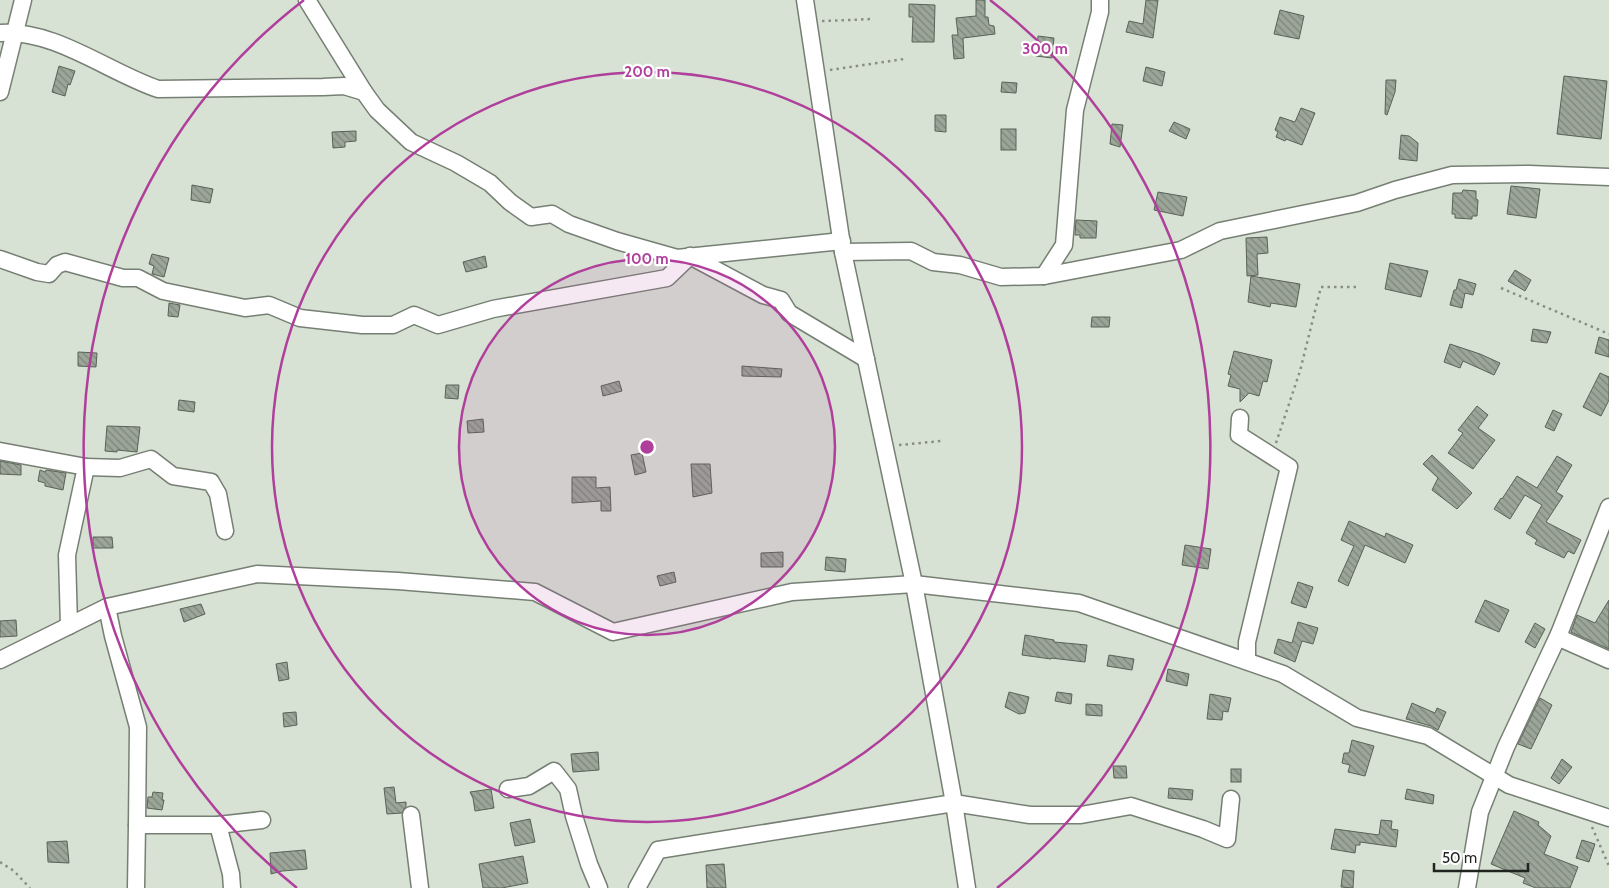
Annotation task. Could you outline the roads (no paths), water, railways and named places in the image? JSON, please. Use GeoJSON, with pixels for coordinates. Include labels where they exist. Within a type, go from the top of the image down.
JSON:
{"type":"FeatureCollection","features":[{"type":"Feature","properties":{"kind":"street"},"geometry":{"type":"LineString","coordinates":[[0,92],[8,32],[23,0]]}},
{"type":"Feature","properties":{"kind":"street"},"geometry":{"type":"LineString","coordinates":[[307,0],[377,110],[412,142],[456,163],[490,183],[510,202],[531,217],[552,214],[569,224],[617,241],[677,258],[842,247],[910,252],[933,262],[960,265],[1001,276],[1044,276],[1181,250],[1220,231],[1357,202],[1452,175],[1529,174],[1609,177]]}},
{"type":"Feature","properties":{"kind":"street"},"geometry":{"type":"LineString","coordinates":[[805,0],[842,247],[914,584],[954,803],[967,888]]}},
{"type":"Feature","properties":{"kind":"street"},"geometry":{"type":"LineString","coordinates":[[1044,276],[1064,245],[1074,110],[1100,12],[1100,0]]}},
{"type":"Feature","properties":{"kind":"street"},"geometry":{"type":"LineString","coordinates":[[8,32],[56,43],[135,81],[158,89],[344,86],[364,92]]}},
{"type":"Feature","properties":{"kind":"street"},"geometry":{"type":"LineString","coordinates":[[0,259],[37,272],[49,274],[57,265],[64,262],[123,278],[138,278],[163,291],[245,308],[269,305],[300,318],[362,325],[393,325],[414,315],[438,325],[493,309],[667,278],[690,256]]}},
{"type":"Feature","properties":{"kind":"street"},"geometry":{"type":"LineString","coordinates":[[690,256],[764,295],[781,300],[789,313],[866,359]]}},
{"type":"Feature","properties":{"kind":"street"},"geometry":{"type":"LineString","coordinates":[[1240,418],[1239,435],[1289,467],[1247,642],[1247,661]]}},
{"type":"Feature","properties":{"kind":"street"},"geometry":{"type":"LineString","coordinates":[[0,451],[86,467],[120,468],[151,459],[173,476],[211,482],[218,494],[225,531]]}},
{"type":"Feature","properties":{"kind":"street"},"geometry":{"type":"LineString","coordinates":[[68,626],[67,555],[86,467]]}},
{"type":"Feature","properties":{"kind":"street"},"geometry":{"type":"LineString","coordinates":[[1467,888],[1480,812],[1506,747],[1559,634],[1609,508]]}},
{"type":"Feature","properties":{"kind":"street"},"geometry":{"type":"LineString","coordinates":[[0,660],[107,607],[257,574],[398,580],[535,592],[613,632],[792,592],[914,584],[1079,603],[1283,674],[1357,718],[1428,736],[1510,785],[1609,818]]}},
{"type":"Feature","properties":{"kind":"street"},"geometry":{"type":"LineString","coordinates":[[107,607],[117,652],[138,727],[136,888]]}},
{"type":"Feature","properties":{"kind":"street"},"geometry":{"type":"LineString","coordinates":[[1559,634],[1564,640],[1609,660]]}},
{"type":"Feature","properties":{"kind":"street"},"geometry":{"type":"LineString","coordinates":[[508,788],[529,786],[554,771],[568,789],[574,816],[589,864],[599,888]]}},
{"type":"Feature","properties":{"kind":"street"},"geometry":{"type":"LineString","coordinates":[[637,888],[658,850],[954,803],[1030,815],[1081,815],[1131,806],[1203,829],[1227,839],[1231,799]]}},
{"type":"Feature","properties":{"kind":"street"},"geometry":{"type":"LineString","coordinates":[[412,815],[420,888]]}},
{"type":"Feature","properties":{"kind":"street"},"geometry":{"type":"LineString","coordinates":[[137,825],[218,825],[262,820]]}},
{"type":"Feature","properties":{"kind":"street"},"geometry":{"type":"LineString","coordinates":[[218,825],[231,874],[232,888]]}}]}
